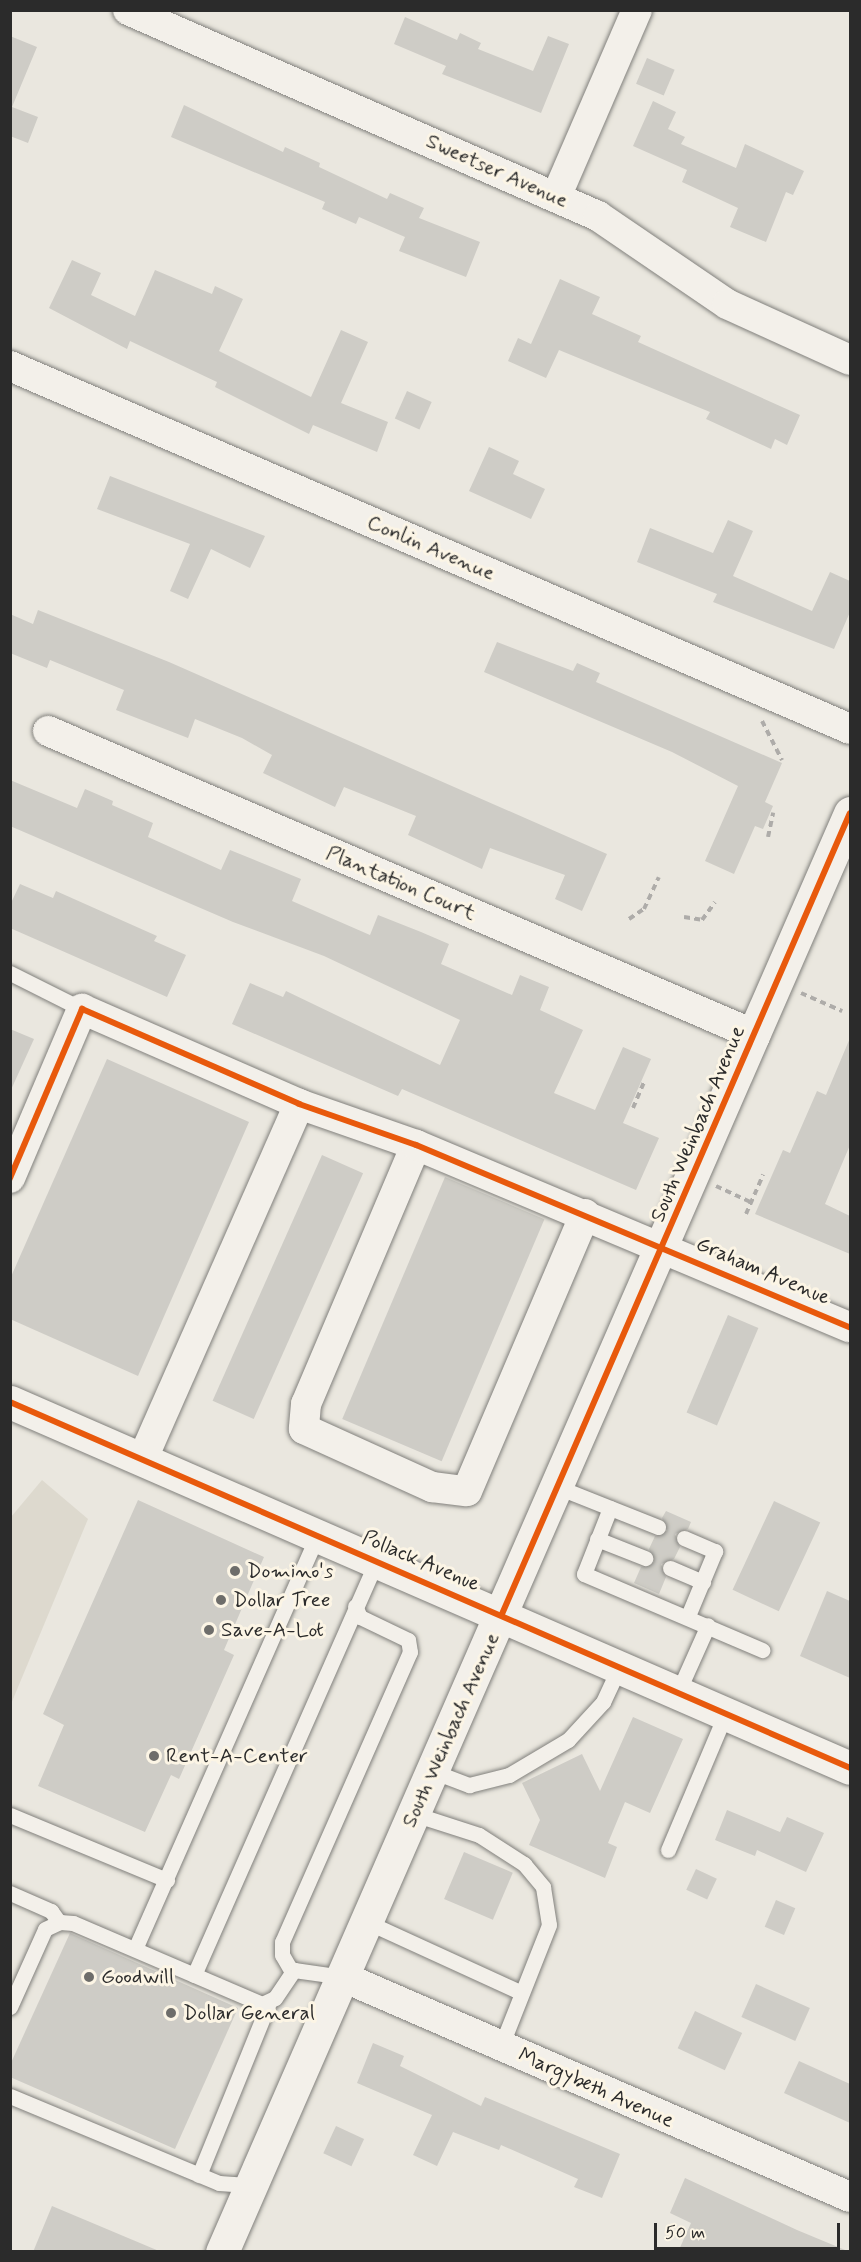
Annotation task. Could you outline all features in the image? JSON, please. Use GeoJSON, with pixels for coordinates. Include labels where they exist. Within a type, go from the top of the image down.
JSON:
{"type":"FeatureCollection","features":[{"type":"Feature","properties":{"kind":"street","name":"Sweetser Avenue"},"geometry":{"type":"LineString","coordinates":[[128,10],[556,197],[634,236],[728,304],[850,360]]}},
{"type":"Feature","properties":{"kind":"street"},"geometry":{"type":"LineString","coordinates":[[556,197],[637,10]]}},
{"type":"Feature","properties":{"kind":"street","name":"Conlin Avenue"},"geometry":{"type":"LineString","coordinates":[[10,366],[850,729]]}},
{"type":"Feature","properties":{"kind":"street","name":"Plantation Court"},"geometry":{"type":"LineString","coordinates":[[48,731],[755,1035]]}},
{"type":"Feature","properties":{"kind":"street","name":"South Weinbach Avenue"},"geometry":{"type":"LineString","coordinates":[[222,2252],[502,1614],[555,1486],[663,1246],[850,813]]}},
{"type":"Feature","properties":{"kind":"street"},"geometry":{"type":"LineString","coordinates":[[10,1178],[82,1010]]}},
{"type":"Feature","properties":{"kind":"street","name":"Graham Avenue"},"geometry":{"type":"LineString","coordinates":[[82,1010],[299,1104],[416,1145],[663,1246],[850,1327]]}},
{"type":"Feature","properties":{"kind":"street"},"geometry":{"type":"LineString","coordinates":[[143,1458],[299,1104]]}},
{"type":"Feature","properties":{"kind":"street"},"geometry":{"type":"LineString","coordinates":[[416,1145],[306,1404],[304,1429],[432,1487],[467,1491],[585,1214]]}},
{"type":"Feature","properties":{"kind":"street","name":"Pollack Avenue"},"geometry":{"type":"LineString","coordinates":[[10,1402],[143,1458],[312,1549],[377,1560],[850,1768]]}},
{"type":"Feature","properties":{"kind":"street","name":"Margybeth Avenue"},"geometry":{"type":"LineString","coordinates":[[343,1977],[850,2197]]}},
{"type":"Feature","properties":{"kind":"lane"},"geometry":{"type":"LineString","coordinates":[[10,973],[82,1010]]}},
{"type":"Feature","properties":{"kind":"lane"},"geometry":{"type":"LineString","coordinates":[[555,1486],[658,1527]]}},
{"type":"Feature","properties":{"kind":"lane"},"geometry":{"type":"LineString","coordinates":[[610,1508],[584,1574],[762,1650]]}},
{"type":"Feature","properties":{"kind":"lane"},"geometry":{"type":"LineString","coordinates":[[684,1538],[716,1551],[688,1617]]}},
{"type":"Feature","properties":{"kind":"lane"},"geometry":{"type":"LineString","coordinates":[[597,1539],[645,1558]]}},
{"type":"Feature","properties":{"kind":"lane"},"geometry":{"type":"LineString","coordinates":[[135,1949],[312,1549]]}},
{"type":"Feature","properties":{"kind":"lane"},"geometry":{"type":"LineString","coordinates":[[194,1975],[377,1560]]}},
{"type":"Feature","properties":{"kind":"lane"},"geometry":{"type":"LineString","coordinates":[[670,1568],[703,1582]]}},
{"type":"Feature","properties":{"kind":"lane"},"geometry":{"type":"LineString","coordinates":[[292,1972],[282,1955],[282,1942],[410,1652],[408,1640],[360,1617],[355,1606]]}},
{"type":"Feature","properties":{"kind":"lane"},"geometry":{"type":"LineString","coordinates":[[678,1692],[708,1625]]}},
{"type":"Feature","properties":{"kind":"lane"},"geometry":{"type":"LineString","coordinates":[[432,1772],[469,1785],[509,1775],[568,1740],[603,1702],[620,1666]]}},
{"type":"Feature","properties":{"kind":"lane"},"geometry":{"type":"LineString","coordinates":[[668,1850],[726,1713]]}},
{"type":"Feature","properties":{"kind":"lane"},"geometry":{"type":"LineString","coordinates":[[414,1814],[479,1835],[524,1864],[543,1887],[549,1925],[501,2046]]}},
{"type":"Feature","properties":{"kind":"lane"},"geometry":{"type":"LineString","coordinates":[[10,1815],[166,1880]]}},
{"type":"Feature","properties":{"kind":"lane"},"geometry":{"type":"LineString","coordinates":[[10,1893],[51,1911],[59,1922]]}},
{"type":"Feature","properties":{"kind":"lane"},"geometry":{"type":"LineString","coordinates":[[10,2007],[15,1983],[45,1929],[59,1922],[73,1923],[194,1975],[269,2003]]}},
{"type":"Feature","properties":{"kind":"lane"},"geometry":{"type":"LineString","coordinates":[[367,1922],[522,1993]]}},
{"type":"Feature","properties":{"kind":"lane"},"geometry":{"type":"LineString","coordinates":[[292,1972],[321,1971],[343,1977]]}},
{"type":"Feature","properties":{"kind":"lane"},"geometry":{"type":"LineString","coordinates":[[199,2175],[269,2003],[292,1972]]}},
{"type":"Feature","properties":{"kind":"lane"},"geometry":{"type":"LineString","coordinates":[[10,2096],[199,2175],[229,2186],[251,2185]]}},
{"type":"Feature","properties":{"kind":"path"},"geometry":{"type":"LineString","coordinates":[[760,718],[782,760]]}},
{"type":"Feature","properties":{"kind":"path"},"geometry":{"type":"LineString","coordinates":[[768,837],[773,813]]}},
{"type":"Feature","properties":{"kind":"path"},"geometry":{"type":"LineString","coordinates":[[629,919],[644,909],[659,877]]}},
{"type":"Feature","properties":{"kind":"path"},"geometry":{"type":"LineString","coordinates":[[684,917],[702,920],[715,902]]}},
{"type":"Feature","properties":{"kind":"path"},"geometry":{"type":"LineString","coordinates":[[796,991],[842,1011]]}},
{"type":"Feature","properties":{"kind":"path"},"geometry":{"type":"LineString","coordinates":[[633,1108],[645,1080]]}},
{"type":"Feature","properties":{"kind":"path"},"geometry":{"type":"LineString","coordinates":[[746,1214],[763,1174]]}},
{"type":"Feature","properties":{"kind":"path"},"geometry":{"type":"LineString","coordinates":[[712,1184],[751,1202]]}},
{"type":"Feature","properties":{"kind":"shaded area"},"geometry":{"type":"Polygon","coordinates":[[[42,1480],[88,1519],[11,1704],[11,1517],[42,1480]]]}},
{"type":"Feature","properties":{"kind":"building"},"geometry":{"type":"Polygon","coordinates":[[[405,17],[457,40],[460,33],[481,43],[478,49],[533,71],[548,36],[569,44],[541,113],[442,74],[446,66],[394,44],[405,17]]]}},
{"type":"Feature","properties":{"kind":"building"},"geometry":{"type":"Polygon","coordinates":[[[10,36],[37,47],[12,107],[38,117],[28,143],[10,136],[10,36]]]}},
{"type":"Feature","properties":{"kind":"building"},"geometry":{"type":"Polygon","coordinates":[[[647,58],[675,70],[664,95],[636,84],[647,58]]]}},
{"type":"Feature","properties":{"kind":"building"},"geometry":{"type":"Polygon","coordinates":[[[653,101],[676,112],[668,129],[685,137],[681,144],[736,168],[745,144],[804,171],[793,195],[786,192],[766,242],[730,227],[738,208],[682,182],[687,170],[633,146],[653,101]]]}},
{"type":"Feature","properties":{"kind":"building"},"geometry":{"type":"Polygon","coordinates":[[[184,105],[283,152],[285,147],[320,163],[319,167],[387,199],[390,193],[424,208],[419,218],[480,242],[466,277],[399,251],[405,237],[359,217],[356,224],[322,209],[325,202],[171,137],[184,105]]]}},
{"type":"Feature","properties":{"kind":"building"},"geometry":{"type":"Polygon","coordinates":[[[72,260],[101,273],[91,295],[135,316],[155,270],[212,294],[215,286],[243,299],[219,351],[311,397],[341,330],[368,342],[341,403],[388,422],[377,452],[313,425],[309,434],[215,387],[217,382],[130,341],[127,349],[49,308],[72,260]]]}},
{"type":"Feature","properties":{"kind":"building"},"geometry":{"type":"Polygon","coordinates":[[[560,279],[600,297],[592,314],[641,336],[638,342],[800,415],[787,445],[775,439],[771,449],[706,419],[710,412],[559,350],[546,378],[508,361],[518,338],[531,344],[560,279]]]}},
{"type":"Feature","properties":{"kind":"building"},"geometry":{"type":"Polygon","coordinates":[[[407,391],[432,402],[419,429],[395,418],[407,391]]]}},
{"type":"Feature","properties":{"kind":"building"},"geometry":{"type":"Polygon","coordinates":[[[489,447],[519,461],[513,474],[545,489],[531,519],[469,491],[489,447]]]}},
{"type":"Feature","properties":{"kind":"building"},"geometry":{"type":"Polygon","coordinates":[[[110,476],[265,536],[250,568],[211,549],[188,599],[170,591],[190,544],[97,509],[110,476]]]}},
{"type":"Feature","properties":{"kind":"building"},"geometry":{"type":"Polygon","coordinates":[[[728,520],[753,531],[733,576],[812,611],[830,572],[850,581],[850,612],[834,649],[713,602],[717,594],[637,562],[650,528],[713,553],[728,520]]]}},
{"type":"Feature","properties":{"kind":"building"},"geometry":{"type":"Polygon","coordinates":[[[38,610],[169,662],[607,854],[582,911],[555,899],[565,875],[490,848],[482,869],[408,835],[416,816],[344,787],[335,807],[263,773],[272,755],[242,738],[195,719],[188,738],[116,710],[124,690],[50,660],[47,668],[10,653],[10,614],[33,624],[38,610]]]}},
{"type":"Feature","properties":{"kind":"building"},"geometry":{"type":"Polygon","coordinates":[[[497,642],[573,671],[577,663],[600,673],[596,682],[782,763],[765,802],[773,806],[763,829],[755,826],[734,874],[705,861],[738,786],[672,752],[484,672],[497,642]]]}},
{"type":"Feature","properties":{"kind":"building"},"geometry":{"type":"Polygon","coordinates":[[[10,780],[77,808],[85,789],[113,801],[112,805],[153,823],[148,837],[221,870],[230,850],[301,879],[292,901],[370,935],[378,915],[421,932],[449,944],[441,964],[512,995],[520,975],[549,987],[540,1010],[583,1030],[554,1093],[595,1110],[623,1047],[651,1059],[623,1123],[659,1138],[636,1190],[402,1089],[398,1096],[232,1024],[250,983],[283,997],[286,991],[440,1065],[460,1020],[324,956],[233,922],[10,826],[10,780]]]}},
{"type":"Feature","properties":{"kind":"building"},"geometry":{"type":"Polygon","coordinates":[[[20,884],[53,898],[56,891],[157,936],[154,941],[186,955],[167,997],[10,928],[10,905],[20,884]]]}},
{"type":"Feature","properties":{"kind":"building"},"geometry":{"type":"Polygon","coordinates":[[[10,1029],[34,1039],[10,1092],[10,1029]]]}},
{"type":"Feature","properties":{"kind":"building"},"geometry":{"type":"Polygon","coordinates":[[[850,1038],[850,1145],[825,1204],[850,1216],[850,1254],[755,1214],[783,1150],[790,1153],[817,1091],[826,1095],[850,1038]]]}},
{"type":"Feature","properties":{"kind":"building"},"geometry":{"type":"Polygon","coordinates":[[[107,1059],[249,1122],[138,1376],[10,1319],[10,1279],[107,1059]]]}},
{"type":"Feature","properties":{"kind":"building"},"geometry":{"type":"Polygon","coordinates":[[[322,1155],[363,1173],[254,1419],[213,1401],[322,1155]]]}},
{"type":"Feature","properties":{"kind":"building"},"geometry":{"type":"Polygon","coordinates":[[[445,1177],[544,1219],[442,1461],[342,1419],[445,1177]]]}},
{"type":"Feature","properties":{"kind":"building"},"geometry":{"type":"Polygon","coordinates":[[[728,1315],[758,1328],[717,1425],[687,1413],[728,1315]]]}},
{"type":"Feature","properties":{"kind":"building"},"geometry":{"type":"Polygon","coordinates":[[[138,1500],[264,1557],[224,1650],[234,1655],[179,1779],[171,1775],[145,1832],[38,1786],[64,1725],[43,1714],[138,1500]]]}},
{"type":"Feature","properties":{"kind":"building"},"geometry":{"type":"Polygon","coordinates":[[[774,1501],[820,1523],[779,1611],[733,1590],[774,1501]]]}},
{"type":"Feature","properties":{"kind":"building"},"geometry":{"type":"Polygon","coordinates":[[[666,1511],[691,1522],[688,1529],[675,1534],[680,1547],[674,1559],[661,1564],[666,1577],[659,1594],[634,1583],[641,1567],[654,1562],[649,1549],[655,1536],[667,1531],[662,1518],[666,1511]]]}},
{"type":"Feature","properties":{"kind":"building"},"geometry":{"type":"Polygon","coordinates":[[[827,1591],[850,1601],[850,1678],[800,1656],[827,1591]]]}},
{"type":"Feature","properties":{"kind":"building"},"geometry":{"type":"Polygon","coordinates":[[[633,1717],[683,1739],[650,1813],[625,1802],[608,1843],[617,1847],[605,1878],[529,1845],[540,1820],[522,1783],[582,1754],[600,1791],[633,1717]]]}},
{"type":"Feature","properties":{"kind":"building"},"geometry":{"type":"Polygon","coordinates":[[[727,1810],[780,1832],[787,1817],[824,1833],[806,1872],[757,1850],[755,1856],[715,1840],[727,1810]]]}},
{"type":"Feature","properties":{"kind":"building"},"geometry":{"type":"Polygon","coordinates":[[[464,1852],[513,1873],[493,1920],[444,1899],[464,1852]]]}},
{"type":"Feature","properties":{"kind":"building"},"geometry":{"type":"Polygon","coordinates":[[[696,1869],[717,1879],[707,1900],[686,1890],[696,1869]]]}},
{"type":"Feature","properties":{"kind":"building"},"geometry":{"type":"Polygon","coordinates":[[[776,1900],[795,1908],[784,1935],[765,1927],[776,1900]]]}},
{"type":"Feature","properties":{"kind":"building"},"geometry":{"type":"Polygon","coordinates":[[[70,1933],[238,2008],[175,2149],[10,2077],[10,2065],[70,1933]]]}},
{"type":"Feature","properties":{"kind":"building"},"geometry":{"type":"Polygon","coordinates":[[[756,1984],[810,2008],[795,2041],[741,2017],[756,1984]]]}},
{"type":"Feature","properties":{"kind":"building"},"geometry":{"type":"Polygon","coordinates":[[[695,2011],[742,2033],[725,2070],[678,2048],[695,2011]]]}},
{"type":"Feature","properties":{"kind":"building"},"geometry":{"type":"Polygon","coordinates":[[[373,2043],[404,2056],[400,2066],[481,2106],[485,2097],[620,2154],[602,2198],[574,2187],[578,2179],[501,2145],[499,2150],[453,2132],[437,2166],[413,2155],[432,2115],[357,2083],[373,2043]]]}},
{"type":"Feature","properties":{"kind":"building"},"geometry":{"type":"Polygon","coordinates":[[[799,2061],[850,2084],[850,2123],[784,2093],[799,2061]]]}},
{"type":"Feature","properties":{"kind":"building"},"geometry":{"type":"Polygon","coordinates":[[[336,2126],[364,2139],[351,2166],[323,2153],[336,2126]]]}},
{"type":"Feature","properties":{"kind":"building"},"geometry":{"type":"Polygon","coordinates":[[[685,2178],[850,2252],[678,2252],[691,2223],[670,2213],[685,2178]]]}},
{"type":"Feature","properties":{"kind":"building"},"geometry":{"type":"Polygon","coordinates":[[[52,2206],[159,2251],[159,2252],[33,2252],[52,2206]]]}},
{"type":"Feature","properties":{"kind":"cycle path"},"geometry":{"type":"LineString","coordinates":[[502,1614],[850,813]]}},
{"type":"Feature","properties":{"kind":"cycle path"},"geometry":{"type":"LineString","coordinates":[[10,1178],[82,1009],[299,1104],[416,1145],[850,1327]]}},
{"type":"Feature","properties":{"kind":"cycle path"},"geometry":{"type":"LineString","coordinates":[[10,1402],[850,1768]]}},
{"type":"Feature","properties":{"kind":"place","name":"Domino's"},"geometry":{"type":"Point","coordinates":[235,1571]}},
{"type":"Feature","properties":{"kind":"place","name":"Dollar Tree"},"geometry":{"type":"Point","coordinates":[221,1600]}},
{"type":"Feature","properties":{"kind":"place","name":"Save-A-Lot"},"geometry":{"type":"Point","coordinates":[209,1630]}},
{"type":"Feature","properties":{"kind":"place","name":"Rent-A-Center"},"geometry":{"type":"Point","coordinates":[154,1756]}},
{"type":"Feature","properties":{"kind":"place","name":"Goodwill"},"geometry":{"type":"Point","coordinates":[89,1977]}},
{"type":"Feature","properties":{"kind":"place","name":"Dollar General"},"geometry":{"type":"Point","coordinates":[171,2013]}}]}
